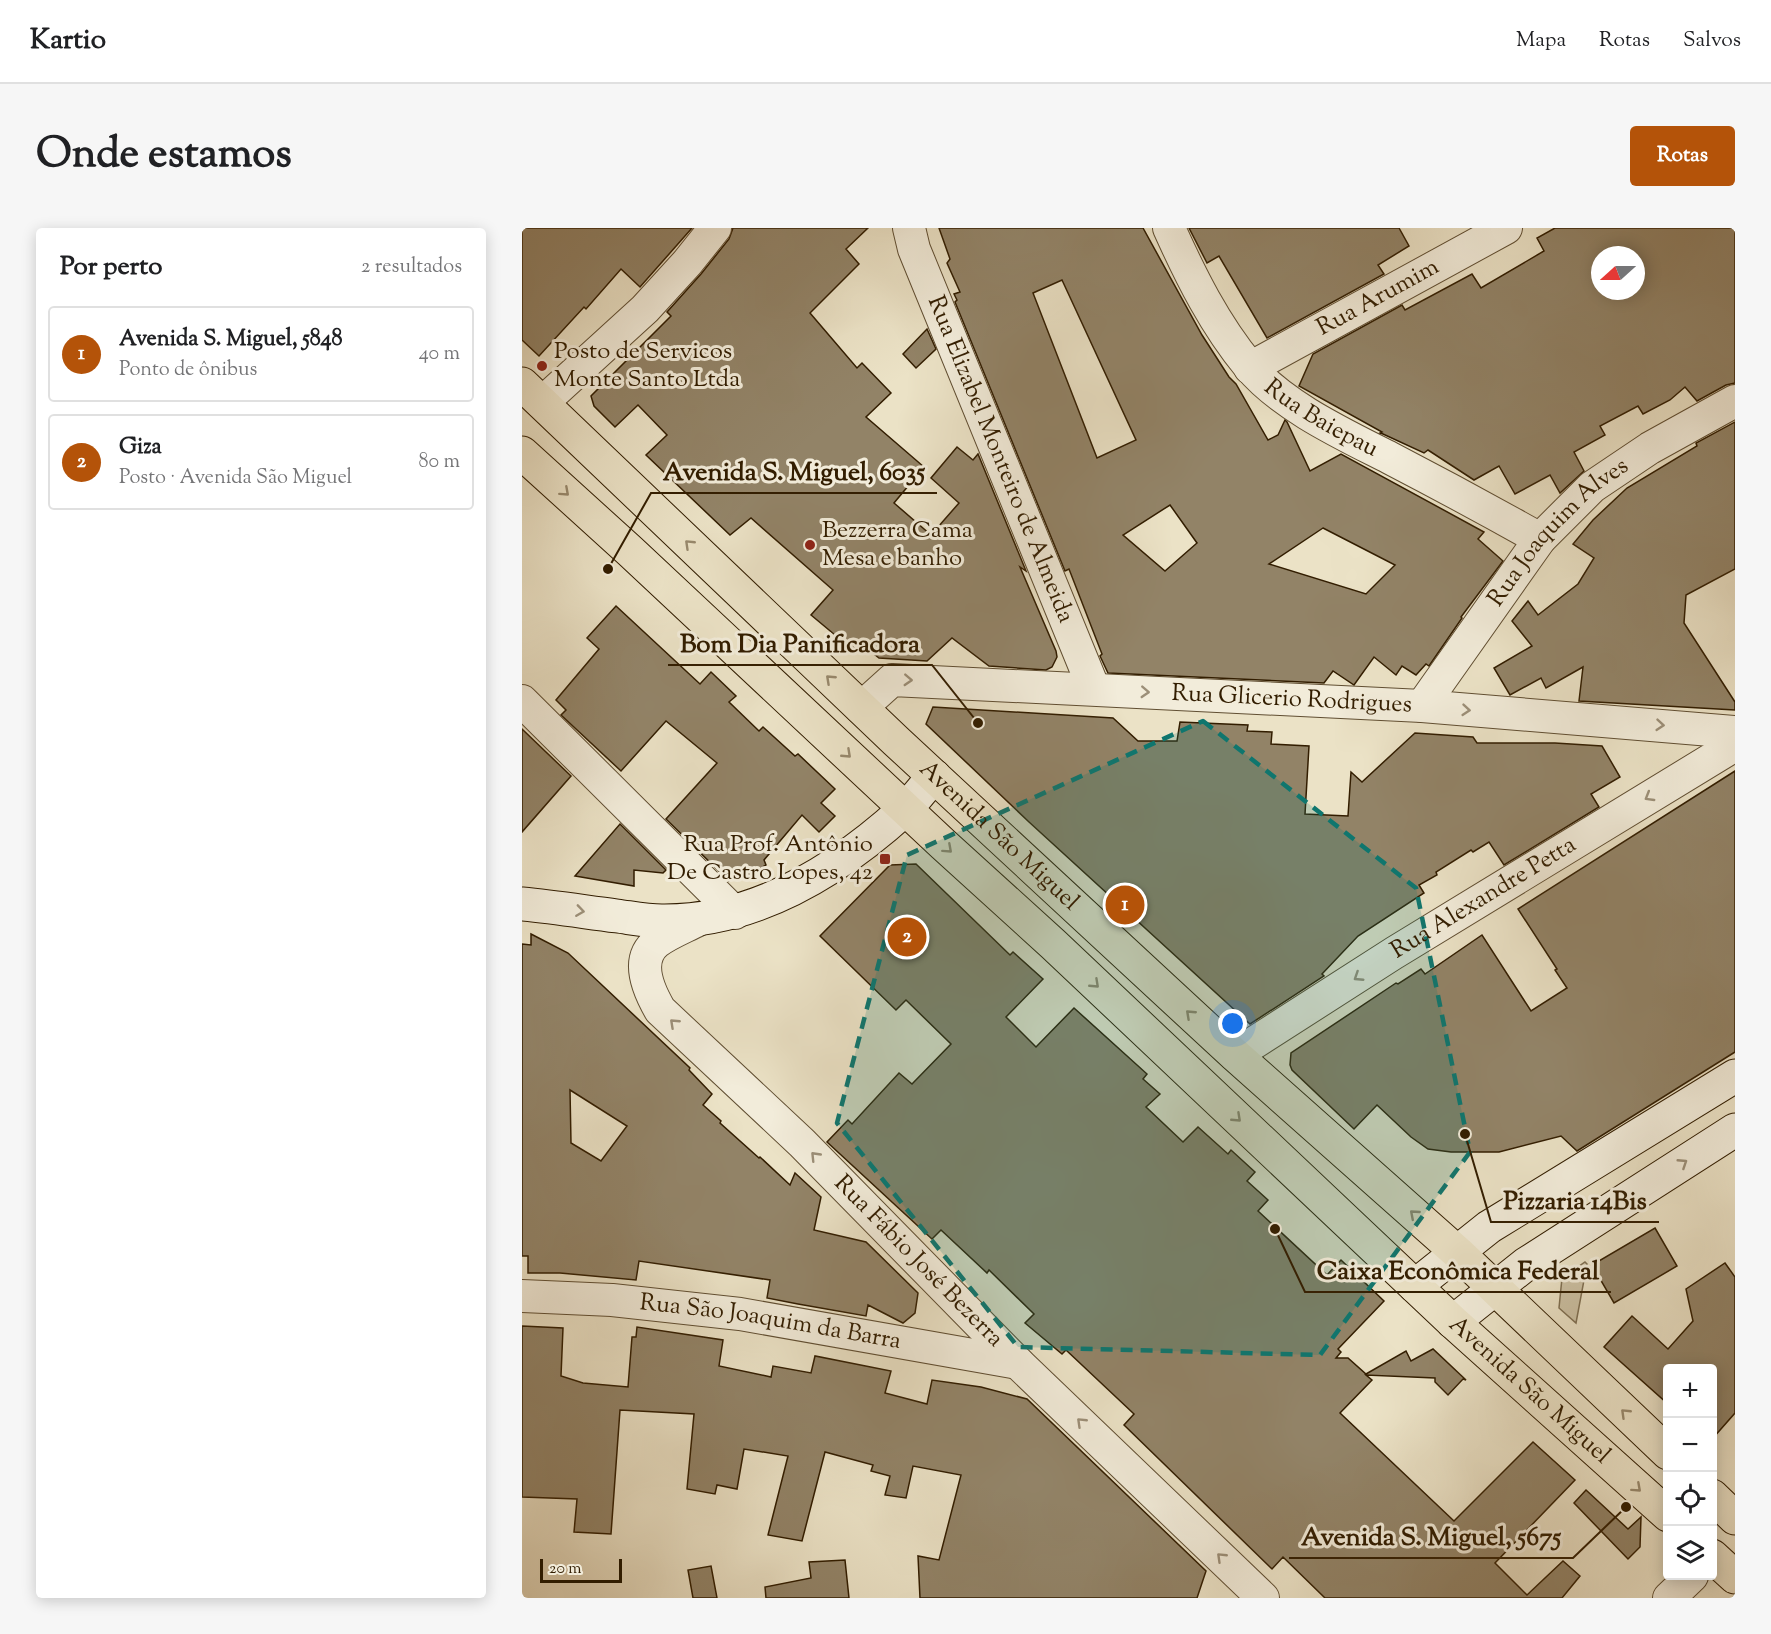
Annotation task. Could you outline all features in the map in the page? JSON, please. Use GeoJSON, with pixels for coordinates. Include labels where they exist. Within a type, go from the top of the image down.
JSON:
{"type":"FeatureCollection","features":[{"type":"Feature","properties":{"kind":"main road","name":"Avenida São Miguel"},"geometry":{"type":"LineString","coordinates":[[532,393],[861,708],[1234,1055],[1458,1253],[1663,1448]]}},
{"type":"Feature","properties":{"kind":"main road","name":"Avenida São Miguel"},"geometry":{"type":"LineString","coordinates":[[522,453],[1062,952],[1453,1323],[1663,1511]]}},
{"type":"Feature","properties":{"kind":"main road"},"geometry":{"type":"LineString","coordinates":[[522,904],[659,921],[698,920],[735,913],[769,900],[829,868],[905,809],[934,776]]}},
{"type":"Feature","properties":{"kind":"main road"},"geometry":{"type":"LineString","coordinates":[[1415,1287],[1489,1227],[1735,1076]]}},
{"type":"Feature","properties":{"kind":"main road"},"geometry":{"type":"LineString","coordinates":[[1453,1323],[1526,1264],[1735,1130]]}},
{"type":"Feature","properties":{"kind":"main road"},"geometry":{"type":"LineString","coordinates":[[1717,1500],[1735,1518]]}},
{"type":"Feature","properties":{"kind":"main road"},"geometry":{"type":"LineString","coordinates":[[1717,1560],[1735,1577]]}},
{"type":"Feature","properties":{"kind":"street"},"geometry":{"type":"LineString","coordinates":[[532,393],[645,309],[715,228]]}},
{"type":"Feature","properties":{"kind":"street","name":"Rua Elizabel Monteiro de Almeida"},"geometry":{"type":"LineString","coordinates":[[909,228],[919,260],[1094,689]]}},
{"type":"Feature","properties":{"kind":"street","name":"Rua Baiepau"},"geometry":{"type":"LineString","coordinates":[[1169,228],[1191,276],[1219,326],[1251,368],[1280,394],[1322,422],[1540,539]]}},
{"type":"Feature","properties":{"kind":"street","name":"Rua Arumim"},"geometry":{"type":"LineString","coordinates":[[1251,368],[1463,238],[1506,228]]}},
{"type":"Feature","properties":{"kind":"street","name":"Rua Joaquim Alves"},"geometry":{"type":"LineString","coordinates":[[1422,706],[1540,539],[1592,487],[1650,448],[1735,401]]}},
{"type":"Feature","properties":{"kind":"street","name":"Rua Glicerio Rodrigues"},"geometry":{"type":"LineString","coordinates":[[861,708],[892,680],[1422,706],[1735,732]]}},
{"type":"Feature","properties":{"kind":"street"},"geometry":{"type":"LineString","coordinates":[[522,701],[735,913]]}},
{"type":"Feature","properties":{"kind":"street","name":"Rua Alexandre Petta"},"geometry":{"type":"LineString","coordinates":[[1234,1055],[1394,953],[1735,745]]}},
{"type":"Feature","properties":{"kind":"street","name":"Rua Fábio José Bezerra"},"geometry":{"type":"LineString","coordinates":[[698,920],[655,943],[647,957],[645,975],[650,993],[660,1010],[802,1143],[1018,1363],[1263,1598]]}},
{"type":"Feature","properties":{"kind":"street","name":"Rua São Joaquim da Barra"},"geometry":{"type":"LineString","coordinates":[[522,1296],[612,1300],[740,1314],[1018,1363]]}},
{"type":"Feature","properties":{"kind":"street"},"geometry":{"type":"LineString","coordinates":[[1669,1598],[1687,1580]]}},
{"type":"Feature","properties":{"kind":"highlighted area"},"geometry":{"type":"Polygon","coordinates":[[[1203,721],[1416,888],[1470,1152],[1320,1355],[1018,1347],[837,1123],[907,855],[1203,721]]]}},
{"type":"Feature","properties":{"kind":"shaded area"},"geometry":{"type":"Polygon","coordinates":[[[1585,1262],[1587,1264],[1576,1323],[1559,1308],[1562,1278],[1585,1262]]]}},
{"type":"Feature","properties":{"kind":"building"},"geometry":{"type":"Polygon","coordinates":[[[522,228],[692,228],[640,287],[621,269],[586,309],[584,307],[539,356],[522,340],[522,228]]]}},
{"type":"Feature","properties":{"kind":"building"},"geometry":{"type":"Polygon","coordinates":[[[733,228],[868,228],[846,249],[859,264],[810,313],[857,368],[862,363],[891,393],[866,417],[924,467],[894,503],[931,535],[959,503],[931,478],[957,447],[973,460],[978,454],[1026,571],[1020,567],[1056,651],[1057,657],[1052,667],[1046,670],[989,666],[952,638],[927,661],[879,658],[859,642],[853,650],[811,615],[833,590],[751,518],[730,535],[646,455],[667,435],[638,405],[615,427],[594,406],[591,396],[671,316],[667,312],[729,239],[733,228]]]}},
{"type":"Feature","properties":{"kind":"building"},"geometry":{"type":"Polygon","coordinates":[[[939,228],[1143,228],[1202,335],[1236,384],[1268,440],[1278,435],[1285,420],[1310,471],[1341,454],[1484,532],[1478,539],[1503,561],[1461,617],[1429,666],[1426,664],[1416,675],[1402,666],[1396,675],[1374,657],[1354,685],[1333,671],[1324,683],[1108,673],[1069,569],[1065,571],[955,302],[957,300],[954,294],[960,292],[947,263],[950,259],[939,228]],[[1062,280],[1033,293],[1097,458],[1136,440],[1062,280]],[[1170,505],[1123,535],[1165,571],[1197,543],[1170,505]],[[1323,528],[1269,564],[1366,594],[1395,565],[1323,528]]]}},
{"type":"Feature","properties":{"kind":"building"},"geometry":{"type":"Polygon","coordinates":[[[1189,228],[1399,228],[1409,246],[1378,265],[1384,274],[1267,338],[1219,256],[1207,263],[1189,228]]]}},
{"type":"Feature","properties":{"kind":"building"},"geometry":{"type":"Polygon","coordinates":[[[1555,228],[1735,228],[1735,383],[1726,385],[1697,401],[1685,387],[1670,400],[1643,414],[1638,406],[1600,426],[1605,435],[1574,452],[1584,471],[1560,493],[1550,475],[1515,494],[1499,466],[1474,480],[1428,450],[1424,453],[1380,433],[1382,432],[1299,386],[1313,354],[1402,305],[1405,310],[1472,274],[1481,288],[1544,251],[1537,238],[1555,228]]]}},
{"type":"Feature","properties":{"kind":"building"},"geometry":{"type":"Polygon","coordinates":[[[927,329],[936,349],[916,368],[903,354],[927,329]]]}},
{"type":"Feature","properties":{"kind":"building"},"geometry":{"type":"Polygon","coordinates":[[[1735,422],[1735,569],[1686,595],[1684,623],[1735,702],[1735,710],[1579,701],[1583,667],[1546,688],[1541,678],[1510,695],[1494,668],[1532,646],[1512,621],[1528,601],[1538,615],[1578,584],[1594,558],[1573,544],[1593,520],[1627,488],[1697,446],[1696,443],[1735,422]]]}},
{"type":"Feature","properties":{"kind":"building"},"geometry":{"type":"Polygon","coordinates":[[[616,606],[700,684],[711,672],[736,696],[729,702],[759,731],[763,727],[795,756],[798,754],[835,789],[821,803],[835,816],[819,832],[802,815],[764,860],[766,865],[748,876],[745,872],[729,881],[666,819],[717,763],[666,721],[621,771],[561,715],[566,710],[556,700],[599,649],[587,638],[616,606]]]}},
{"type":"Feature","properties":{"kind":"building"},"geometry":{"type":"Polygon","coordinates":[[[933,707],[1113,718],[1138,741],[1177,741],[1180,722],[1248,725],[1247,731],[1272,732],[1271,744],[1309,746],[1305,814],[1348,816],[1351,772],[1362,782],[1415,733],[1473,737],[1477,743],[1555,743],[1602,746],[1620,777],[1591,794],[1599,807],[1504,865],[1489,842],[1473,852],[1471,850],[1436,872],[1437,875],[1419,885],[1424,893],[1358,936],[1322,974],[1324,976],[1250,1024],[1029,822],[926,724],[933,707]]]}},
{"type":"Feature","properties":{"kind":"building"},"geometry":{"type":"Polygon","coordinates":[[[522,729],[571,776],[522,832],[522,729]]]}},
{"type":"Feature","properties":{"kind":"building"},"geometry":{"type":"Polygon","coordinates":[[[1735,771],[1735,1052],[1577,1151],[1561,1136],[1499,1152],[1451,1152],[1428,1149],[1411,1137],[1377,1105],[1354,1129],[1292,1070],[1291,1053],[1396,983],[1398,984],[1421,969],[1425,974],[1482,935],[1531,1011],[1567,988],[1518,909],[1735,771]]]}},
{"type":"Feature","properties":{"kind":"building"},"geometry":{"type":"Polygon","coordinates":[[[620,824],[666,870],[663,873],[634,870],[634,886],[575,876],[620,824]]]}},
{"type":"Feature","properties":{"kind":"building"},"geometry":{"type":"Polygon","coordinates":[[[916,864],[1010,955],[1013,952],[1043,979],[1006,1017],[1036,1047],[1074,1008],[1147,1074],[1143,1079],[1160,1094],[1146,1107],[1183,1142],[1198,1127],[1228,1154],[1231,1150],[1255,1172],[1247,1181],[1268,1200],[1258,1211],[1327,1275],[1341,1260],[1384,1301],[1338,1349],[1341,1352],[1336,1358],[1348,1358],[1366,1374],[1406,1351],[1411,1361],[1433,1349],[1466,1380],[1463,1379],[1448,1395],[1435,1382],[1435,1378],[1366,1375],[1372,1380],[1340,1413],[1454,1521],[1533,1442],[1575,1480],[1495,1563],[1527,1595],[1563,1561],[1580,1576],[1562,1598],[1325,1598],[1283,1557],[1272,1569],[1124,1425],[1134,1414],[1066,1350],[1062,1354],[1025,1323],[1034,1314],[989,1270],[987,1273],[941,1230],[932,1239],[827,1142],[848,1120],[852,1124],[899,1073],[912,1084],[951,1044],[906,1000],[896,1010],[820,936],[890,865],[916,864]]]}},
{"type":"Feature","properties":{"kind":"building"},"geometry":{"type":"Polygon","coordinates":[[[531,934],[568,953],[690,1068],[689,1070],[712,1094],[703,1105],[721,1121],[720,1123],[790,1185],[795,1173],[821,1197],[814,1230],[866,1242],[918,1293],[915,1313],[903,1323],[868,1305],[866,1316],[798,1304],[767,1298],[770,1280],[639,1261],[636,1280],[560,1273],[528,1273],[528,1256],[522,1256],[522,944],[531,945],[531,934]],[[570,1090],[571,1143],[601,1161],[627,1126],[570,1090]]]}},
{"type":"Feature","properties":{"kind":"building"},"geometry":{"type":"Polygon","coordinates":[[[1655,1228],[1677,1266],[1614,1303],[1592,1265],[1655,1228]]]}},
{"type":"Feature","properties":{"kind":"building"},"geometry":{"type":"Polygon","coordinates":[[[1725,1263],[1735,1277],[1735,1413],[1717,1433],[1717,1364],[1663,1364],[1663,1400],[1604,1347],[1632,1316],[1668,1349],[1693,1321],[1686,1289],[1725,1263]]]}},
{"type":"Feature","properties":{"kind":"building"},"geometry":{"type":"Polygon","coordinates":[[[522,1326],[563,1328],[561,1376],[583,1383],[628,1387],[632,1337],[636,1337],[637,1327],[723,1340],[719,1366],[771,1377],[773,1366],[811,1373],[815,1356],[891,1371],[885,1393],[927,1404],[932,1380],[981,1387],[1027,1399],[1206,1571],[1197,1598],[920,1598],[918,1556],[939,1560],[961,1475],[913,1466],[906,1498],[885,1495],[890,1476],[871,1471],[873,1465],[825,1452],[802,1541],[768,1535],[788,1456],[744,1449],[737,1489],[717,1485],[715,1494],[687,1489],[694,1414],[620,1410],[611,1534],[574,1532],[577,1499],[522,1497],[522,1326]]]}},
{"type":"Feature","properties":{"kind":"building"},"geometry":{"type":"Polygon","coordinates":[[[1586,1490],[1628,1529],[1641,1517],[1640,1547],[1628,1559],[1574,1503],[1586,1490]]]}},
{"type":"Feature","properties":{"kind":"building"},"geometry":{"type":"Polygon","coordinates":[[[845,1560],[849,1598],[766,1598],[765,1587],[811,1578],[809,1562],[845,1560]]]}},
{"type":"Feature","properties":{"kind":"building"},"geometry":{"type":"Polygon","coordinates":[[[711,1566],[717,1598],[693,1598],[688,1570],[711,1566]]]}},
{"type":"Feature","properties":{"kind":"place","name":"Posto de Servicos Monte Santo Ltda"},"geometry":{"type":"Point","coordinates":[542,366]}},
{"type":"Feature","properties":{"kind":"place","name":"Bezzerra Cama Mesa e banho"},"geometry":{"type":"Point","coordinates":[810,545]}},
{"type":"Feature","properties":{"kind":"place","name":"Avenida S. Miguel, 6035"},"geometry":{"type":"Point","coordinates":[608,569]}},
{"type":"Feature","properties":{"kind":"place","name":"Bom Dia Panificadora"},"geometry":{"type":"Point","coordinates":[978,723]}},
{"type":"Feature","properties":{"kind":"place","name":"Rua Prof. Antônio De Castro Lopes, 42"},"geometry":{"type":"Point","coordinates":[885,859]}},
{"type":"Feature","properties":{"kind":"place","name":"Avenida S. Miguel, 5848"},"geometry":{"type":"Point","coordinates":[1125,905]}},
{"type":"Feature","properties":{"kind":"place","name":"Giza"},"geometry":{"type":"Point","coordinates":[907,937]}},
{"type":"Feature","properties":{"kind":"place","name":"Pizzaria 14Bis"},"geometry":{"type":"Point","coordinates":[1465,1134]}},
{"type":"Feature","properties":{"kind":"place","name":"Caixa Econômica Federal"},"geometry":{"type":"Point","coordinates":[1275,1229]}},
{"type":"Feature","properties":{"kind":"place","name":"Avenida S. Miguel, 5675"},"geometry":{"type":"Point","coordinates":[1626,1507]}}]}
